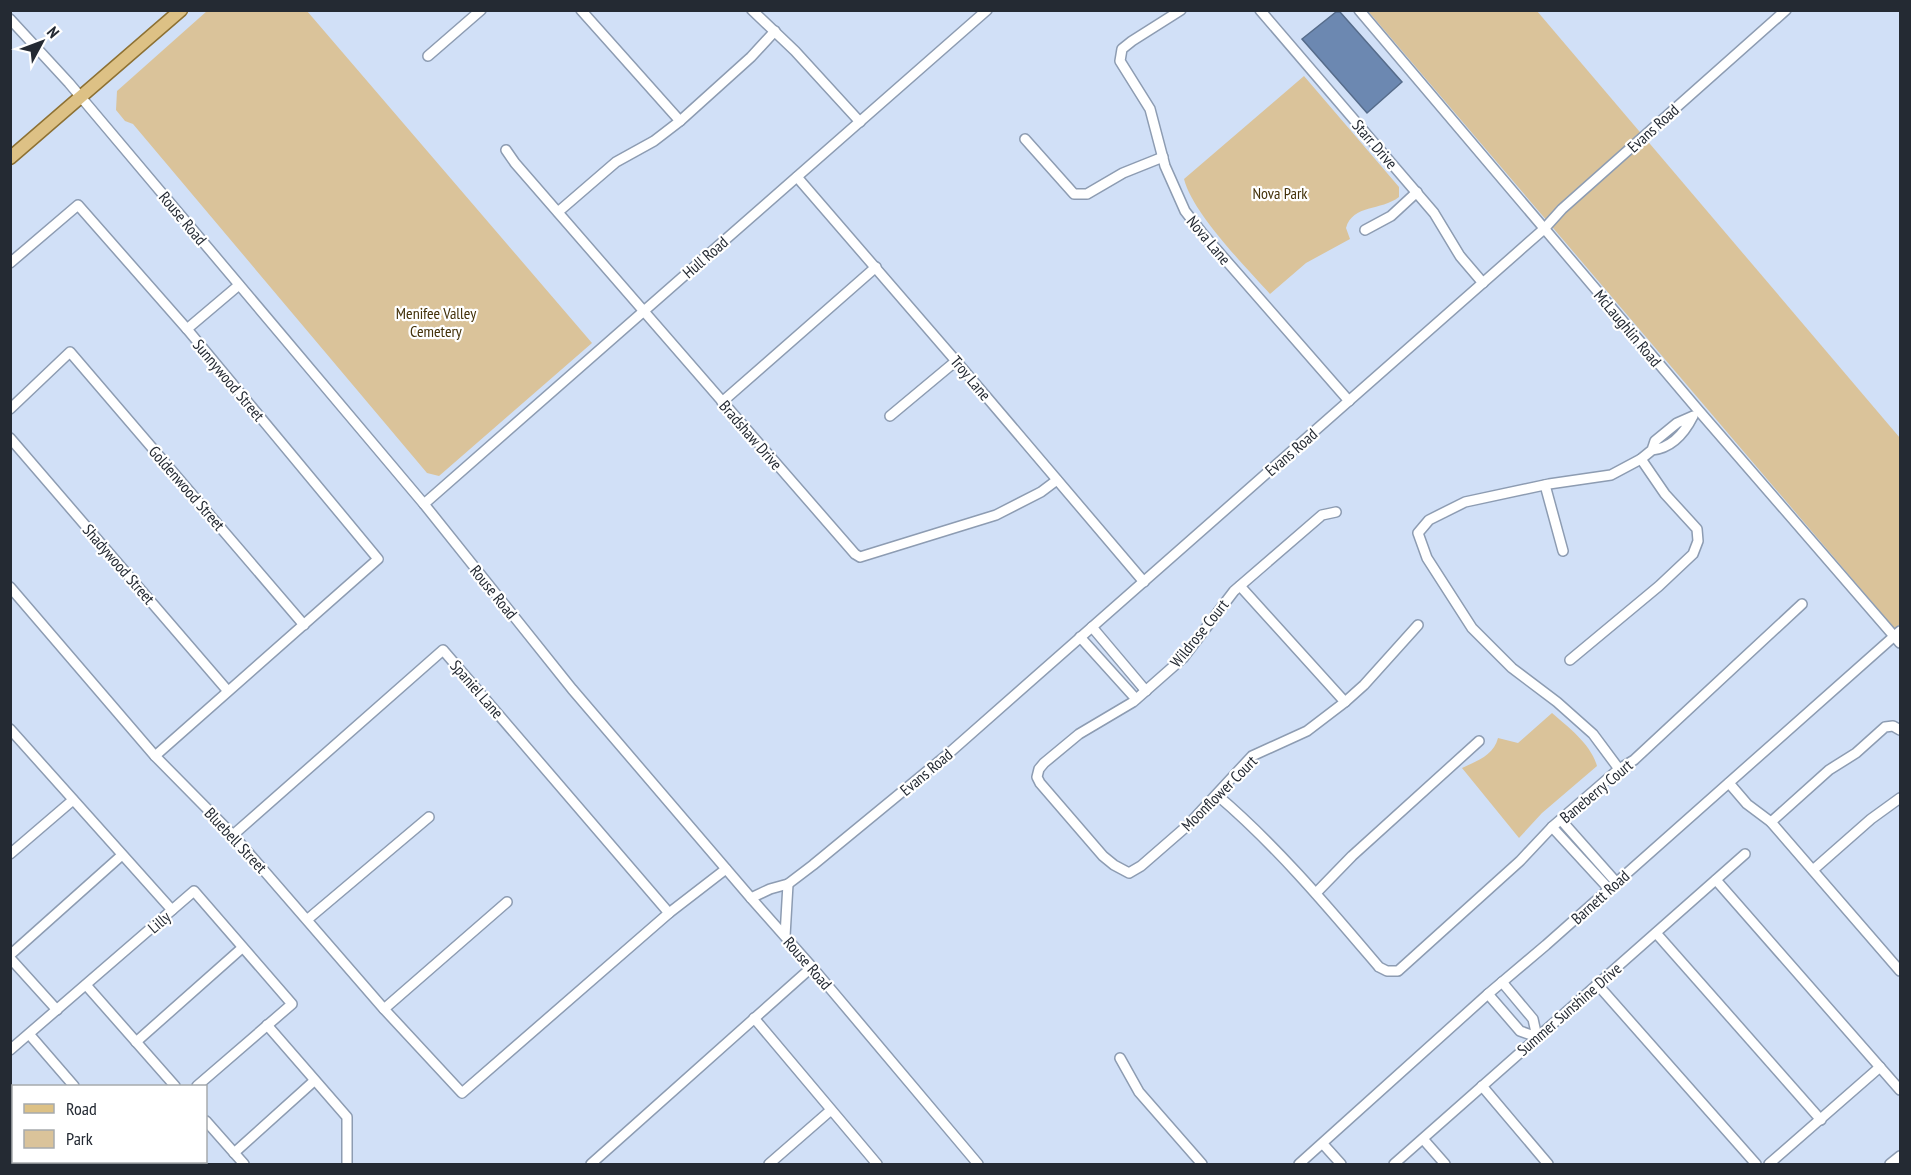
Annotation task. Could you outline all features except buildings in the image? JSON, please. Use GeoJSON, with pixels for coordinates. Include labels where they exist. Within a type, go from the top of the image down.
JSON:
{"type":"FeatureCollection","features":[{"type":"Feature","properties":{"kind":"main road"},"geometry":{"type":"LineString","coordinates":[[10,158],[181,10]]}},
{"type":"Feature","properties":{"kind":"street"},"geometry":{"type":"LineString","coordinates":[[428,56],[481,10]]}},
{"type":"Feature","properties":{"kind":"street"},"geometry":{"type":"LineString","coordinates":[[581,10],[680,121]]}},
{"type":"Feature","properties":{"kind":"street"},"geometry":{"type":"LineString","coordinates":[[752,10],[775,31],[860,122]]}},
{"type":"Feature","properties":{"kind":"street","name":"Hull Road"},"geometry":{"type":"LineString","coordinates":[[424,504],[987,10]]}},
{"type":"Feature","properties":{"kind":"street","name":"Nova Lane"},"geometry":{"type":"LineString","coordinates":[[1181,10],[1122,49],[1120,61],[1150,109],[1163,158],[1185,211],[1348,401]]}},
{"type":"Feature","properties":{"kind":"street","name":"Starr Drive"},"geometry":{"type":"LineString","coordinates":[[1260,10],[1417,192],[1434,213],[1460,256],[1483,283]]}},
{"type":"Feature","properties":{"kind":"street","name":"McLaughlin Road"},"geometry":{"type":"LineString","coordinates":[[1359,10],[1696,414],[1899,636]]}},
{"type":"Feature","properties":{"kind":"street","name":"Evans Road"},"geometry":{"type":"LineString","coordinates":[[751,898],[770,888],[788,884],[948,754],[1544,229],[1562,209],[1786,10]]}},
{"type":"Feature","properties":{"kind":"street","name":"Rouse Road"},"geometry":{"type":"LineString","coordinates":[[10,19],[81,97],[424,504],[572,689],[812,967],[978,1164]]}},
{"type":"Feature","properties":{"kind":"street"},"geometry":{"type":"LineString","coordinates":[[558,212],[616,162],[654,141],[680,121],[751,57],[775,31]]}},
{"type":"Feature","properties":{"kind":"street"},"geometry":{"type":"LineString","coordinates":[[1025,139],[1074,194],[1087,194],[1123,173],[1163,158]]}},
{"type":"Feature","properties":{"kind":"street","name":"Bradshaw Drive"},"geometry":{"type":"LineString","coordinates":[[506,150],[514,163],[860,557],[996,515],[1034,496],[1057,480]]}},
{"type":"Feature","properties":{"kind":"street","name":"Troy Lane"},"geometry":{"type":"LineString","coordinates":[[797,177],[1144,582]]}},
{"type":"Feature","properties":{"kind":"street"},"geometry":{"type":"LineString","coordinates":[[1365,230],[1391,216],[1417,192]]}},
{"type":"Feature","properties":{"kind":"street","name":"Sunnywood Street"},"geometry":{"type":"LineString","coordinates":[[10,263],[78,205],[187,329],[378,559],[304,625]]}},
{"type":"Feature","properties":{"kind":"street"},"geometry":{"type":"LineString","coordinates":[[722,402],[876,267]]}},
{"type":"Feature","properties":{"kind":"street"},"geometry":{"type":"LineString","coordinates":[[187,329],[239,285]]}},
{"type":"Feature","properties":{"kind":"street","name":"Goldenwood Street"},"geometry":{"type":"LineString","coordinates":[[10,409],[70,352],[304,625]]}},
{"type":"Feature","properties":{"kind":"street"},"geometry":{"type":"LineString","coordinates":[[890,416],[956,361]]}},
{"type":"Feature","properties":{"kind":"street"},"geometry":{"type":"LineString","coordinates":[[1619,769],[1593,734],[1557,702],[1512,668],[1472,628],[1427,558],[1418,533],[1429,520],[1465,502],[1545,485],[1611,475],[1641,459],[1652,450],[1665,449],[1686,430],[1696,414]]}},
{"type":"Feature","properties":{"kind":"street","name":"Shadywood Street"},"geometry":{"type":"LineString","coordinates":[[10,438],[227,690]]}},
{"type":"Feature","properties":{"kind":"street"},"geometry":{"type":"LineString","coordinates":[[1570,660],[1659,586],[1693,554],[1698,541],[1697,529],[1665,494],[1641,459]]}},
{"type":"Feature","properties":{"kind":"street"},"geometry":{"type":"LineString","coordinates":[[1545,485],[1563,551]]}},
{"type":"Feature","properties":{"kind":"street","name":"Wildrose Court"},"geometry":{"type":"LineString","coordinates":[[1129,873],[1103,856],[1040,783],[1037,777],[1039,769],[1079,734],[1146,691],[1182,658],[1221,606],[1240,586],[1322,515],[1336,512]]}},
{"type":"Feature","properties":{"kind":"street"},"geometry":{"type":"LineString","coordinates":[[1240,586],[1345,702]]}},
{"type":"Feature","properties":{"kind":"street","name":"Bluebell Street"},"geometry":{"type":"LineString","coordinates":[[10,587],[155,756],[233,835],[384,1009],[462,1093],[669,913]]}},
{"type":"Feature","properties":{"kind":"street","name":"Baneberry Court"},"geometry":{"type":"LineString","coordinates":[[1316,893],[1379,967],[1387,971],[1398,970],[1520,861],[1552,827],[1619,769],[1634,760],[1802,604]]}},
{"type":"Feature","properties":{"kind":"street"},"geometry":{"type":"LineString","coordinates":[[155,756],[227,690],[304,625]]}},
{"type":"Feature","properties":{"kind":"street","name":"Moonflower Court"},"geometry":{"type":"LineString","coordinates":[[1129,873],[1141,866],[1180,832],[1252,756],[1307,731],[1345,702],[1364,685],[1418,625]]}},
{"type":"Feature","properties":{"kind":"street"},"geometry":{"type":"LineString","coordinates":[[1092,627],[1146,691]]}},
{"type":"Feature","properties":{"kind":"street","name":"Barnett Road"},"geometry":{"type":"LineString","coordinates":[[1299,1164],[1488,994],[1899,636]]}},
{"type":"Feature","properties":{"kind":"street"},"geometry":{"type":"LineString","coordinates":[[1080,637],[1136,699]]}},
{"type":"Feature","properties":{"kind":"street","name":"Spaniel Lane"},"geometry":{"type":"LineString","coordinates":[[233,835],[443,650],[669,913]]}},
{"type":"Feature","properties":{"kind":"street"},"geometry":{"type":"LineString","coordinates":[[1771,822],[1829,770],[1856,753],[1885,727],[1893,726],[1900,730]]}},
{"type":"Feature","properties":{"kind":"street"},"geometry":{"type":"LineString","coordinates":[[10,729],[172,910]]}},
{"type":"Feature","properties":{"kind":"street"},"geometry":{"type":"LineString","coordinates":[[1217,795],[1245,819],[1316,893],[1352,856],[1479,741]]}},
{"type":"Feature","properties":{"kind":"street"},"geometry":{"type":"LineString","coordinates":[[1729,783],[1747,804],[1771,822],[1900,971]]}},
{"type":"Feature","properties":{"kind":"street"},"geometry":{"type":"LineString","coordinates":[[1813,870],[1900,798]]}},
{"type":"Feature","properties":{"kind":"street"},"geometry":{"type":"LineString","coordinates":[[12,851],[73,800]]}},
{"type":"Feature","properties":{"kind":"street"},"geometry":{"type":"LineString","coordinates":[[308,920],[429,817]]}},
{"type":"Feature","properties":{"kind":"street"},"geometry":{"type":"LineString","coordinates":[[1561,820],[1613,886]]}},
{"type":"Feature","properties":{"kind":"street"},"geometry":{"type":"LineString","coordinates":[[1552,827],[1613,886]]}},
{"type":"Feature","properties":{"kind":"street","name":"Summer Sunshine Drive"},"geometry":{"type":"LineString","coordinates":[[1394,1164],[1745,854]]}},
{"type":"Feature","properties":{"kind":"street"},"geometry":{"type":"LineString","coordinates":[[57,1010],[10,956],[122,855]]}},
{"type":"Feature","properties":{"kind":"street"},"geometry":{"type":"LineString","coordinates":[[669,913],[726,869]]}},
{"type":"Feature","properties":{"kind":"street"},"geometry":{"type":"LineString","coordinates":[[1716,880],[1900,1090]]}},
{"type":"Feature","properties":{"kind":"street"},"geometry":{"type":"LineString","coordinates":[[785,936],[788,884]]}},
{"type":"Feature","properties":{"kind":"street","name":"Lilly"},"geometry":{"type":"LineString","coordinates":[[10,1050],[194,891],[292,1004],[267,1025]]}},
{"type":"Feature","properties":{"kind":"street"},"geometry":{"type":"LineString","coordinates":[[384,1009],[507,902]]}},
{"type":"Feature","properties":{"kind":"street"},"geometry":{"type":"LineString","coordinates":[[1656,933],[1821,1120]]}},
{"type":"Feature","properties":{"kind":"street"},"geometry":{"type":"LineString","coordinates":[[136,1042],[242,948]]}},
{"type":"Feature","properties":{"kind":"street"},"geometry":{"type":"LineString","coordinates":[[591,1164],[812,967]]}},
{"type":"Feature","properties":{"kind":"street"},"geometry":{"type":"LineString","coordinates":[[1502,982],[1533,1019],[1537,1037]]}},
{"type":"Feature","properties":{"kind":"street"},"geometry":{"type":"LineString","coordinates":[[1597,984],[1756,1164]]}},
{"type":"Feature","properties":{"kind":"street"},"geometry":{"type":"LineString","coordinates":[[86,985],[174,1085]]}},
{"type":"Feature","properties":{"kind":"street"},"geometry":{"type":"LineString","coordinates":[[1488,994],[1520,1031],[1537,1037]]}},
{"type":"Feature","properties":{"kind":"street"},"geometry":{"type":"LineString","coordinates":[[754,1018],[877,1164]]}},
{"type":"Feature","properties":{"kind":"street"},"geometry":{"type":"LineString","coordinates":[[198,1085],[267,1025],[347,1117],[347,1164]]}},
{"type":"Feature","properties":{"kind":"street"},"geometry":{"type":"LineString","coordinates":[[29,1034],[73,1085]]}},
{"type":"Feature","properties":{"kind":"street"},"geometry":{"type":"LineString","coordinates":[[1120,1058],[1139,1092],[1202,1164]]}},
{"type":"Feature","properties":{"kind":"street"},"geometry":{"type":"LineString","coordinates":[[1770,1164],[1880,1067]]}},
{"type":"Feature","properties":{"kind":"street"},"geometry":{"type":"LineString","coordinates":[[234,1153],[314,1081]]}},
{"type":"Feature","properties":{"kind":"street"},"geometry":{"type":"LineString","coordinates":[[1482,1086],[1548,1164]]}},
{"type":"Feature","properties":{"kind":"street"},"geometry":{"type":"LineString","coordinates":[[769,1164],[831,1110]]}},
{"type":"Feature","properties":{"kind":"street"},"geometry":{"type":"LineString","coordinates":[[207,1122],[244,1164]]}},
{"type":"Feature","properties":{"kind":"street"},"geometry":{"type":"LineString","coordinates":[[1423,1139],[1445,1164]]}},
{"type":"Feature","properties":{"kind":"street"},"geometry":{"type":"LineString","coordinates":[[1323,1144],[1341,1164]]}},
{"type":"Feature","properties":{"kind":"street"},"geometry":{"type":"LineString","coordinates":[[1890,1164],[1900,1156]]}},
{"type":"Feature","properties":{"kind":"green space","name":"Menifee Valley Cemetery"},"geometry":{"type":"Polygon","coordinates":[[[207,11],[307,11],[592,343],[439,476],[427,473],[133,124],[125,121],[116,110],[117,91],[207,11]]]}},
{"type":"Feature","properties":{"kind":"green space"},"geometry":{"type":"Polygon","coordinates":[[[1368,11],[1537,11],[1900,438],[1900,624],[1895,629],[1368,11]]]}},
{"type":"Feature","properties":{"kind":"green space","name":"Nova Park"},"geometry":{"type":"Polygon","coordinates":[[[1304,76],[1399,187],[1399,197],[1355,215],[1346,228],[1350,239],[1306,263],[1270,294],[1234,255],[1209,223],[1189,193],[1184,179],[1304,76]]]}},
{"type":"Feature","properties":{"kind":"green space"},"geometry":{"type":"Polygon","coordinates":[[[1552,713],[1590,750],[1597,766],[1542,813],[1519,838],[1462,768],[1489,753],[1498,738],[1518,743],[1552,713]]]}},
{"type":"Feature","properties":{"kind":"water"},"geometry":{"type":"Polygon","coordinates":[[[1336,12],[1340,12],[1402,82],[1367,113],[1302,39],[1336,12]]]}}]}
